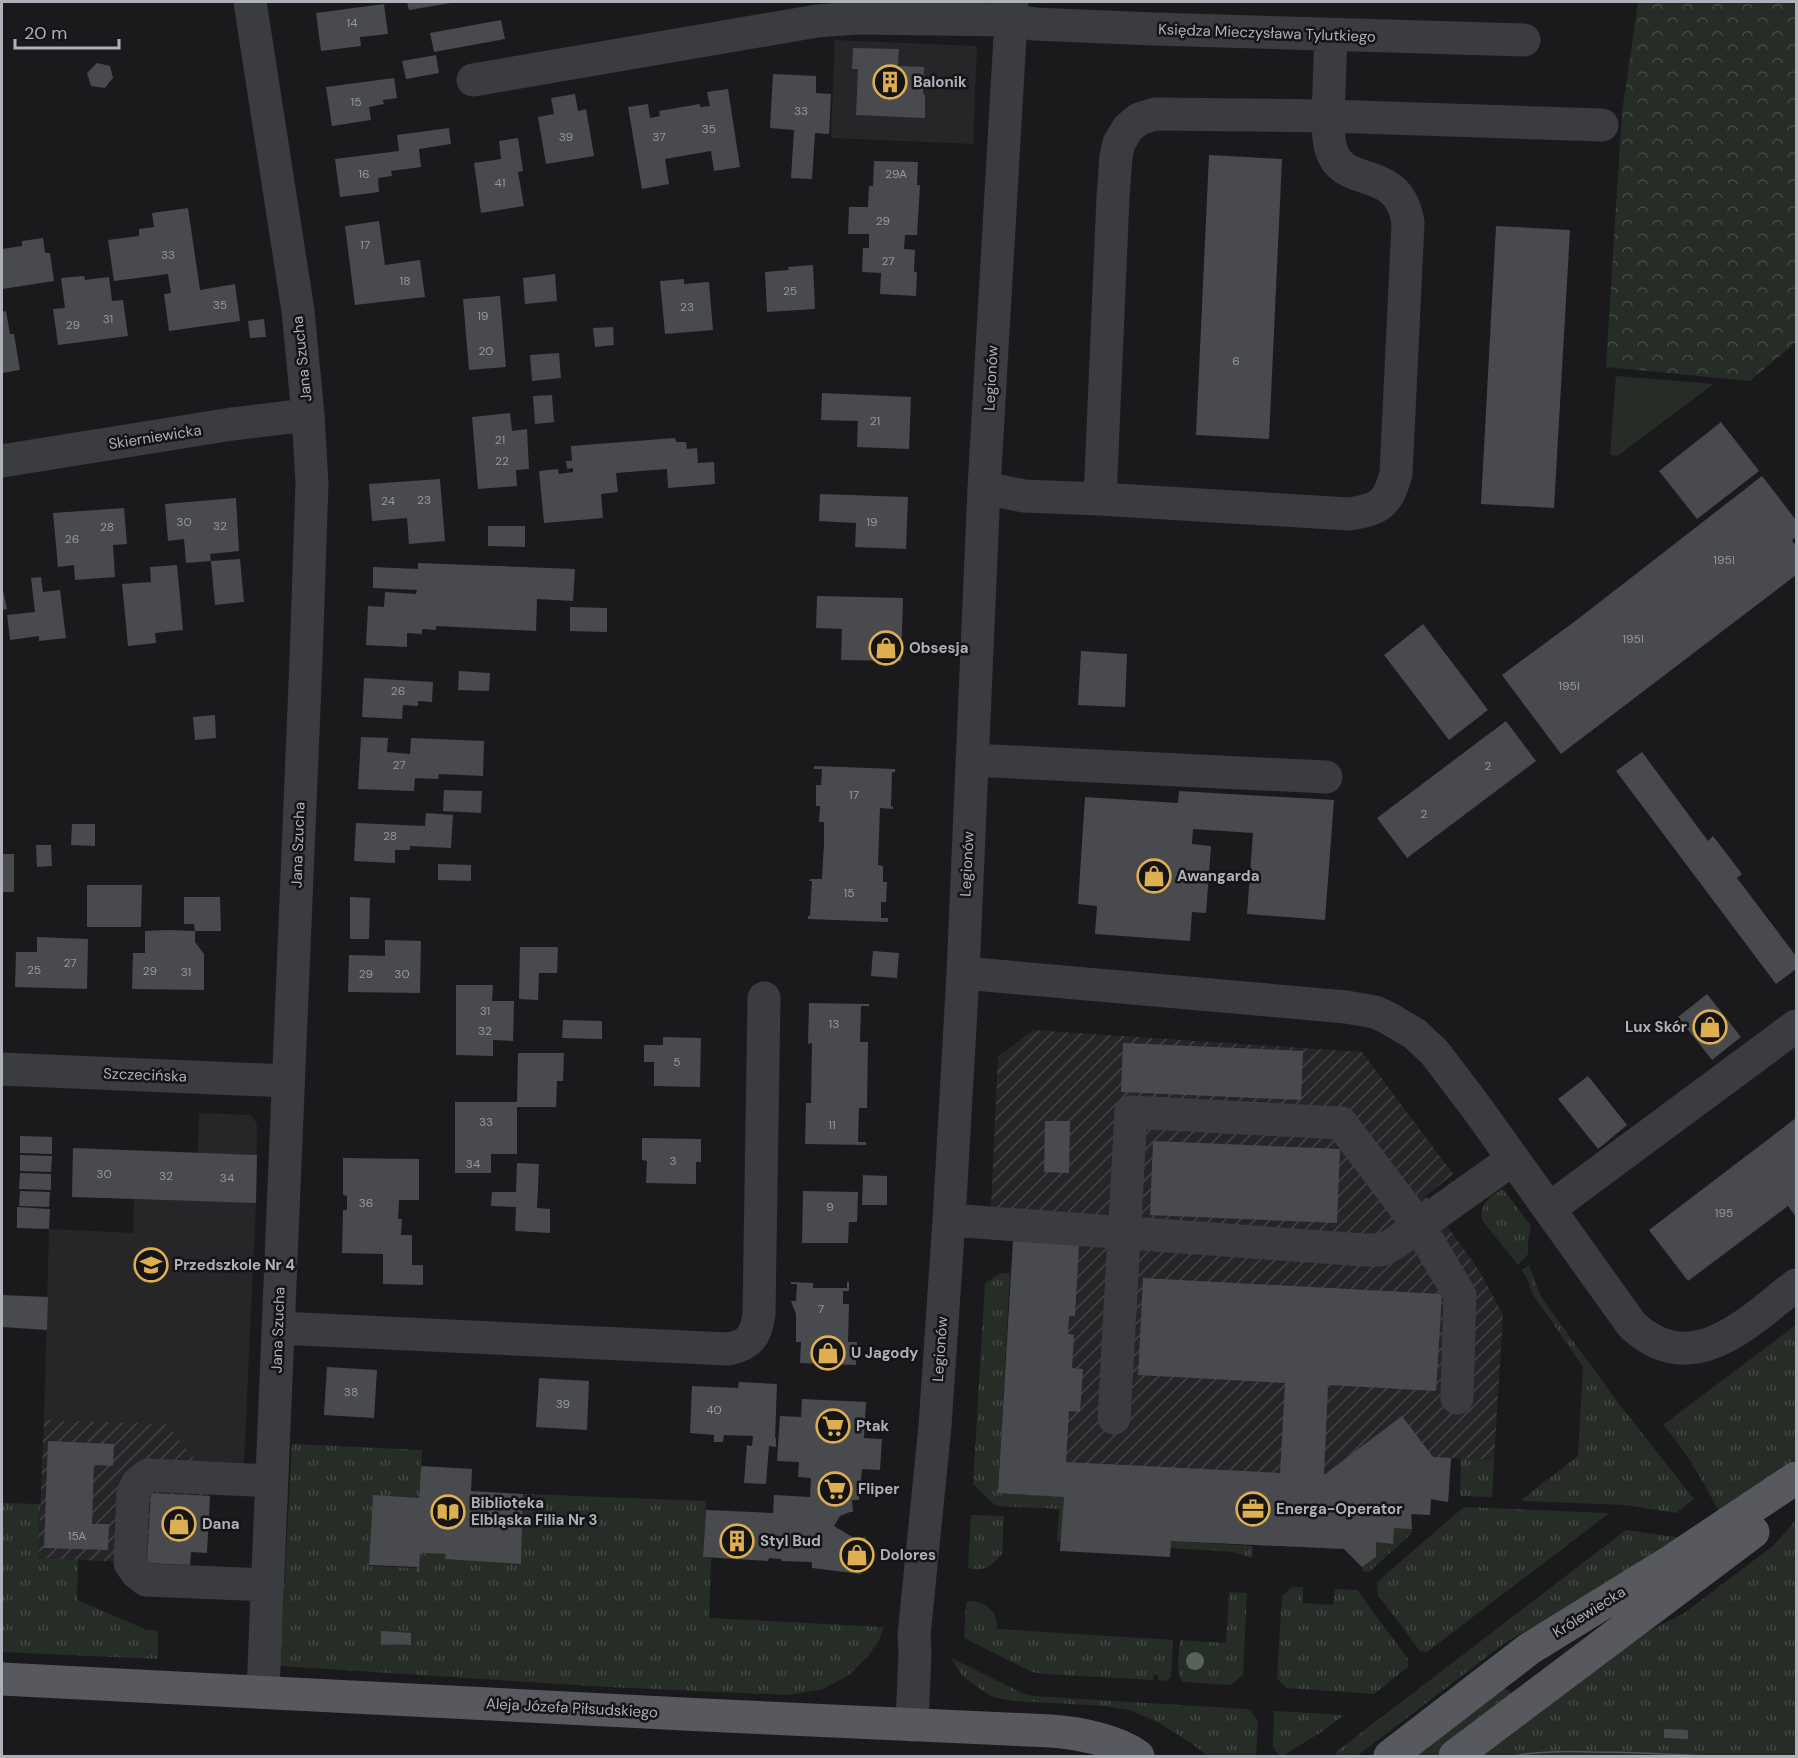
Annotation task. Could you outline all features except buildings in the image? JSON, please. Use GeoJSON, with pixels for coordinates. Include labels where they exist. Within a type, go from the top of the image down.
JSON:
{"type":"FeatureCollection","features":[{"type":"Feature","properties":{"kind":"main road","name":"Królewiecka"},"geometry":{"type":"LineString","coordinates":[[1390,1756],[1529,1649],[1670,1562],[1797,1478]]}},
{"type":"Feature","properties":{"kind":"main road","name":"Królewiecka"},"geometry":{"type":"LineString","coordinates":[[1455,1756],[1760,1527],[1797,1493]]}},
{"type":"Feature","properties":{"kind":"main road","name":"Aleja Józefa Piłsudskiego"},"geometry":{"type":"LineString","coordinates":[[2,1679],[1074,1733],[1127,1748],[1138,1756]]}},
{"type":"Feature","properties":{"kind":"street","name":"Jana Szucha"},"geometry":{"type":"LineString","coordinates":[[250,2],[298,311],[312,483],[263,1691]]}},
{"type":"Feature","properties":{"kind":"street","name":"Księdza Mieczysława Tylutkiego"},"geometry":{"type":"LineString","coordinates":[[473,80],[818,21],[1011,11],[1045,25],[1524,40]]}},
{"type":"Feature","properties":{"kind":"street","name":"Legionów"},"geometry":{"type":"LineString","coordinates":[[912,1725],[914,1635],[935,1426],[949,1220],[963,973],[984,488],[1011,11]]}},
{"type":"Feature","properties":{"kind":"street"},"geometry":{"type":"LineString","coordinates":[[984,488],[1024,496],[1340,514],[1367,511],[1385,502],[1396,474],[1407,216],[1400,197],[1391,188],[1379,181],[1361,177],[1343,168],[1331,151],[1328,116],[1331,35]]}},
{"type":"Feature","properties":{"kind":"street"},"geometry":{"type":"LineString","coordinates":[[1100,499],[1113,197],[1119,143],[1128,128],[1138,118],[1155,114],[1328,116],[1602,125]]}},
{"type":"Feature","properties":{"kind":"street","name":"Skierniewicka"},"geometry":{"type":"LineString","coordinates":[[2,461],[232,424],[308,415]]}},
{"type":"Feature","properties":{"kind":"street"},"geometry":{"type":"LineString","coordinates":[[972,760],[1326,777]]}},
{"type":"Feature","properties":{"kind":"street"},"geometry":{"type":"LineString","coordinates":[[963,973],[1346,1007],[1375,1012],[1415,1034],[1435,1053],[1632,1325],[1642,1334],[1667,1347],[1681,1349],[1706,1346],[1724,1339],[1797,1285]]}},
{"type":"Feature","properties":{"kind":"street"},"geometry":{"type":"LineString","coordinates":[[279,1328],[728,1349],[740,1347],[751,1340],[757,1328],[759,1314],[764,998]]}},
{"type":"Feature","properties":{"kind":"street"},"geometry":{"type":"LineString","coordinates":[[1549,1209],[1797,1026]]}},
{"type":"Feature","properties":{"kind":"street","name":"Szczecińska"},"geometry":{"type":"LineString","coordinates":[[2,1069],[288,1081]]}},
{"type":"Feature","properties":{"kind":"street"},"geometry":{"type":"LineString","coordinates":[[1114,1418],[1131,1112],[1341,1123],[1419,1226],[1460,1295],[1457,1398]]}},
{"type":"Feature","properties":{"kind":"street"},"geometry":{"type":"LineString","coordinates":[[949,1220],[1380,1250],[1392,1245],[1513,1159]]}},
{"type":"Feature","properties":{"kind":"street"},"geometry":{"type":"LineString","coordinates":[[268,1585],[147,1580],[137,1573],[130,1563],[130,1551],[133,1492],[138,1483],[148,1474],[272,1481]]}},
{"type":"Feature","properties":{"kind":"shaded area"},"geometry":{"type":"Polygon","coordinates":[[[835,40],[977,46],[973,144],[831,138],[835,40]]]}},
{"type":"Feature","properties":{"kind":"shaded area","name":"Energa-Operator"},"geometry":{"type":"Polygon","coordinates":[[[1033,1030],[1362,1052],[1453,1174],[1426,1196],[1480,1272],[1503,1315],[1494,1460],[1451,1458],[1448,1502],[1431,1499],[1430,1515],[1412,1514],[1412,1529],[1394,1529],[1393,1544],[1362,1567],[1344,1549],[1171,1541],[1060,1551],[1064,1498],[998,1493],[1013,1241],[991,1207],[998,1057],[1033,1030]]]}},
{"type":"Feature","properties":{"kind":"shaded area","name":"Przedszkole Nr 4"},"geometry":{"type":"Polygon","coordinates":[[[199,1113],[251,1115],[257,1124],[256,1203],[244,1463],[196,1461],[44,1420],[49,1229],[133,1233],[134,1199],[196,1201],[199,1113]]]}},
{"type":"Feature","properties":{"kind":"shaded area"},"geometry":{"type":"Polygon","coordinates":[[[44,1420],[166,1424],[196,1461],[212,1462],[210,1496],[191,1552],[190,1565],[38,1558],[44,1420]]]}},
{"type":"Feature","properties":{"kind":"green space"},"geometry":{"type":"Polygon","coordinates":[[[1796,2],[1796,342],[1750,381],[1606,367],[1622,112],[1638,3],[1796,2]]]}},
{"type":"Feature","properties":{"kind":"green space"},"geometry":{"type":"Polygon","coordinates":[[[1616,376],[1714,384],[1617,456],[1610,455],[1616,376]]]}},
{"type":"Feature","properties":{"kind":"green space"},"geometry":{"type":"Polygon","coordinates":[[[1503,1189],[1531,1226],[1528,1254],[1518,1265],[1482,1220],[1484,1205],[1494,1194],[1503,1189]]]}},
{"type":"Feature","properties":{"kind":"green space"},"geometry":{"type":"Polygon","coordinates":[[[1529,1265],[1541,1297],[1619,1404],[1694,1499],[1676,1513],[1626,1505],[1524,1501],[1522,1499],[1578,1456],[1583,1367],[1532,1293],[1522,1270],[1529,1265]]]}},
{"type":"Feature","properties":{"kind":"green space"},"geometry":{"type":"Polygon","coordinates":[[[1001,1273],[1010,1273],[998,1493],[1064,1497],[1061,1542],[1057,1541],[1059,1509],[996,1506],[973,1484],[985,1283],[1001,1273]]]}},
{"type":"Feature","properties":{"kind":"green space"},"geometry":{"type":"Polygon","coordinates":[[[1796,1325],[1796,1458],[1669,1552],[1506,1642],[1357,1756],[1337,1756],[1336,1752],[1626,1530],[1683,1538],[1718,1510],[1693,1466],[1663,1425],[1796,1325]]]}},
{"type":"Feature","properties":{"kind":"green space"},"geometry":{"type":"Polygon","coordinates":[[[292,1444],[422,1450],[419,1498],[373,1496],[369,1566],[417,1568],[420,1553],[446,1554],[445,1558],[521,1564],[523,1495],[525,1494],[706,1501],[703,1557],[711,1558],[709,1618],[884,1627],[878,1642],[868,1656],[849,1675],[823,1689],[789,1695],[607,1687],[280,1666],[292,1444]]]}},
{"type":"Feature","properties":{"kind":"green space"},"geometry":{"type":"Polygon","coordinates":[[[1461,1458],[1494,1460],[1492,1497],[1460,1496],[1461,1458]]]}},
{"type":"Feature","properties":{"kind":"green space"},"geometry":{"type":"Polygon","coordinates":[[[2,1503],[40,1504],[38,1558],[78,1560],[77,1600],[147,1630],[158,1631],[158,1659],[2,1652],[2,1503]]]}},
{"type":"Feature","properties":{"kind":"green space"},"geometry":{"type":"Polygon","coordinates":[[[1464,1507],[1608,1514],[1427,1652],[1420,1651],[1378,1595],[1377,1582],[1464,1507]]]}},
{"type":"Feature","properties":{"kind":"green space"},"geometry":{"type":"Polygon","coordinates":[[[971,1515],[1004,1516],[1002,1554],[991,1565],[984,1568],[968,1568],[971,1515]]]}},
{"type":"Feature","properties":{"kind":"green space"},"geometry":{"type":"Polygon","coordinates":[[[1796,1520],[1796,1756],[1473,1756],[1619,1646],[1683,1614],[1774,1545],[1796,1520]]]}},
{"type":"Feature","properties":{"kind":"green space"},"geometry":{"type":"Polygon","coordinates":[[[1394,1528],[1412,1529],[1411,1534],[1369,1572],[1362,1571],[1362,1567],[1376,1557],[1376,1542],[1392,1544],[1394,1528]]]}},
{"type":"Feature","properties":{"kind":"green space"},"geometry":{"type":"Polygon","coordinates":[[[1171,1541],[1253,1546],[1252,1558],[1233,1552],[1170,1548],[1171,1541]]]}},
{"type":"Feature","properties":{"kind":"green space"},"geometry":{"type":"Polygon","coordinates":[[[1292,1587],[1303,1587],[1303,1603],[1333,1605],[1335,1589],[1357,1590],[1408,1659],[1408,1667],[1374,1694],[1286,1688],[1277,1678],[1282,1596],[1292,1587]]]}},
{"type":"Feature","properties":{"kind":"green space"},"geometry":{"type":"Polygon","coordinates":[[[1229,1592],[1247,1593],[1243,1675],[1231,1685],[1183,1682],[1178,1668],[1180,1640],[1226,1643],[1229,1592]]]}},
{"type":"Feature","properties":{"kind":"green space"},"geometry":{"type":"Polygon","coordinates":[[[970,1601],[981,1603],[990,1609],[997,1623],[997,1629],[1173,1640],[1171,1677],[1166,1681],[1158,1680],[1158,1675],[1154,1675],[1153,1680],[1032,1672],[964,1638],[966,1603],[970,1601]]]}},
{"type":"Feature","properties":{"kind":"green space"},"geometry":{"type":"Polygon","coordinates":[[[951,1658],[1022,1693],[1033,1696],[1246,1709],[1251,1711],[1258,1722],[1256,1756],[1208,1756],[1156,1721],[1129,1710],[1106,1706],[997,1698],[987,1694],[962,1675],[951,1658]]]}},
{"type":"Feature","properties":{"kind":"green space"},"geometry":{"type":"Polygon","coordinates":[[[1503,1689],[1511,1691],[1510,1699],[1436,1756],[1415,1756],[1503,1689]]]}},
{"type":"Feature","properties":{"kind":"green space"},"geometry":{"type":"Polygon","coordinates":[[[1274,1711],[1344,1715],[1320,1733],[1284,1755],[1279,1755],[1273,1747],[1274,1711]]]}},
{"type":"Feature","properties":{"kind":"tram line"},"geometry":{"type":"LineString","coordinates":[[1514,1756],[1573,1751],[1705,1756]]}},
{"type":"Feature","properties":{"kind":"place","name":"Balonik"},"geometry":{"type":"Point","coordinates":[890,82]}},
{"type":"Feature","properties":{"kind":"place","name":"Obsesja"},"geometry":{"type":"Point","coordinates":[886,648]}},
{"type":"Feature","properties":{"kind":"place","name":"Awangarda"},"geometry":{"type":"Point","coordinates":[1154,876]}},
{"type":"Feature","properties":{"kind":"place","name":"Lux Skór"},"geometry":{"type":"Point","coordinates":[1710,1027]}},
{"type":"Feature","properties":{"kind":"place","name":"Przedszkole Nr 4"},"geometry":{"type":"Point","coordinates":[151,1265]}},
{"type":"Feature","properties":{"kind":"place","name":"U Jagody"},"geometry":{"type":"Point","coordinates":[828,1353]}},
{"type":"Feature","properties":{"kind":"place","name":"Ptak"},"geometry":{"type":"Point","coordinates":[833,1426]}},
{"type":"Feature","properties":{"kind":"place","name":"Fliper"},"geometry":{"type":"Point","coordinates":[835,1489]}},
{"type":"Feature","properties":{"kind":"place","name":"Energa-Operator"},"geometry":{"type":"Point","coordinates":[1253,1509]}},
{"type":"Feature","properties":{"kind":"place","name":"Biblioteka Elbląska Filia Nr 3"},"geometry":{"type":"Point","coordinates":[448,1512]}},
{"type":"Feature","properties":{"kind":"place","name":"Dana"},"geometry":{"type":"Point","coordinates":[179,1524]}},
{"type":"Feature","properties":{"kind":"place","name":"Styl Bud"},"geometry":{"type":"Point","coordinates":[737,1541]}},
{"type":"Feature","properties":{"kind":"place","name":"Dolores"},"geometry":{"type":"Point","coordinates":[857,1555]}}]}
